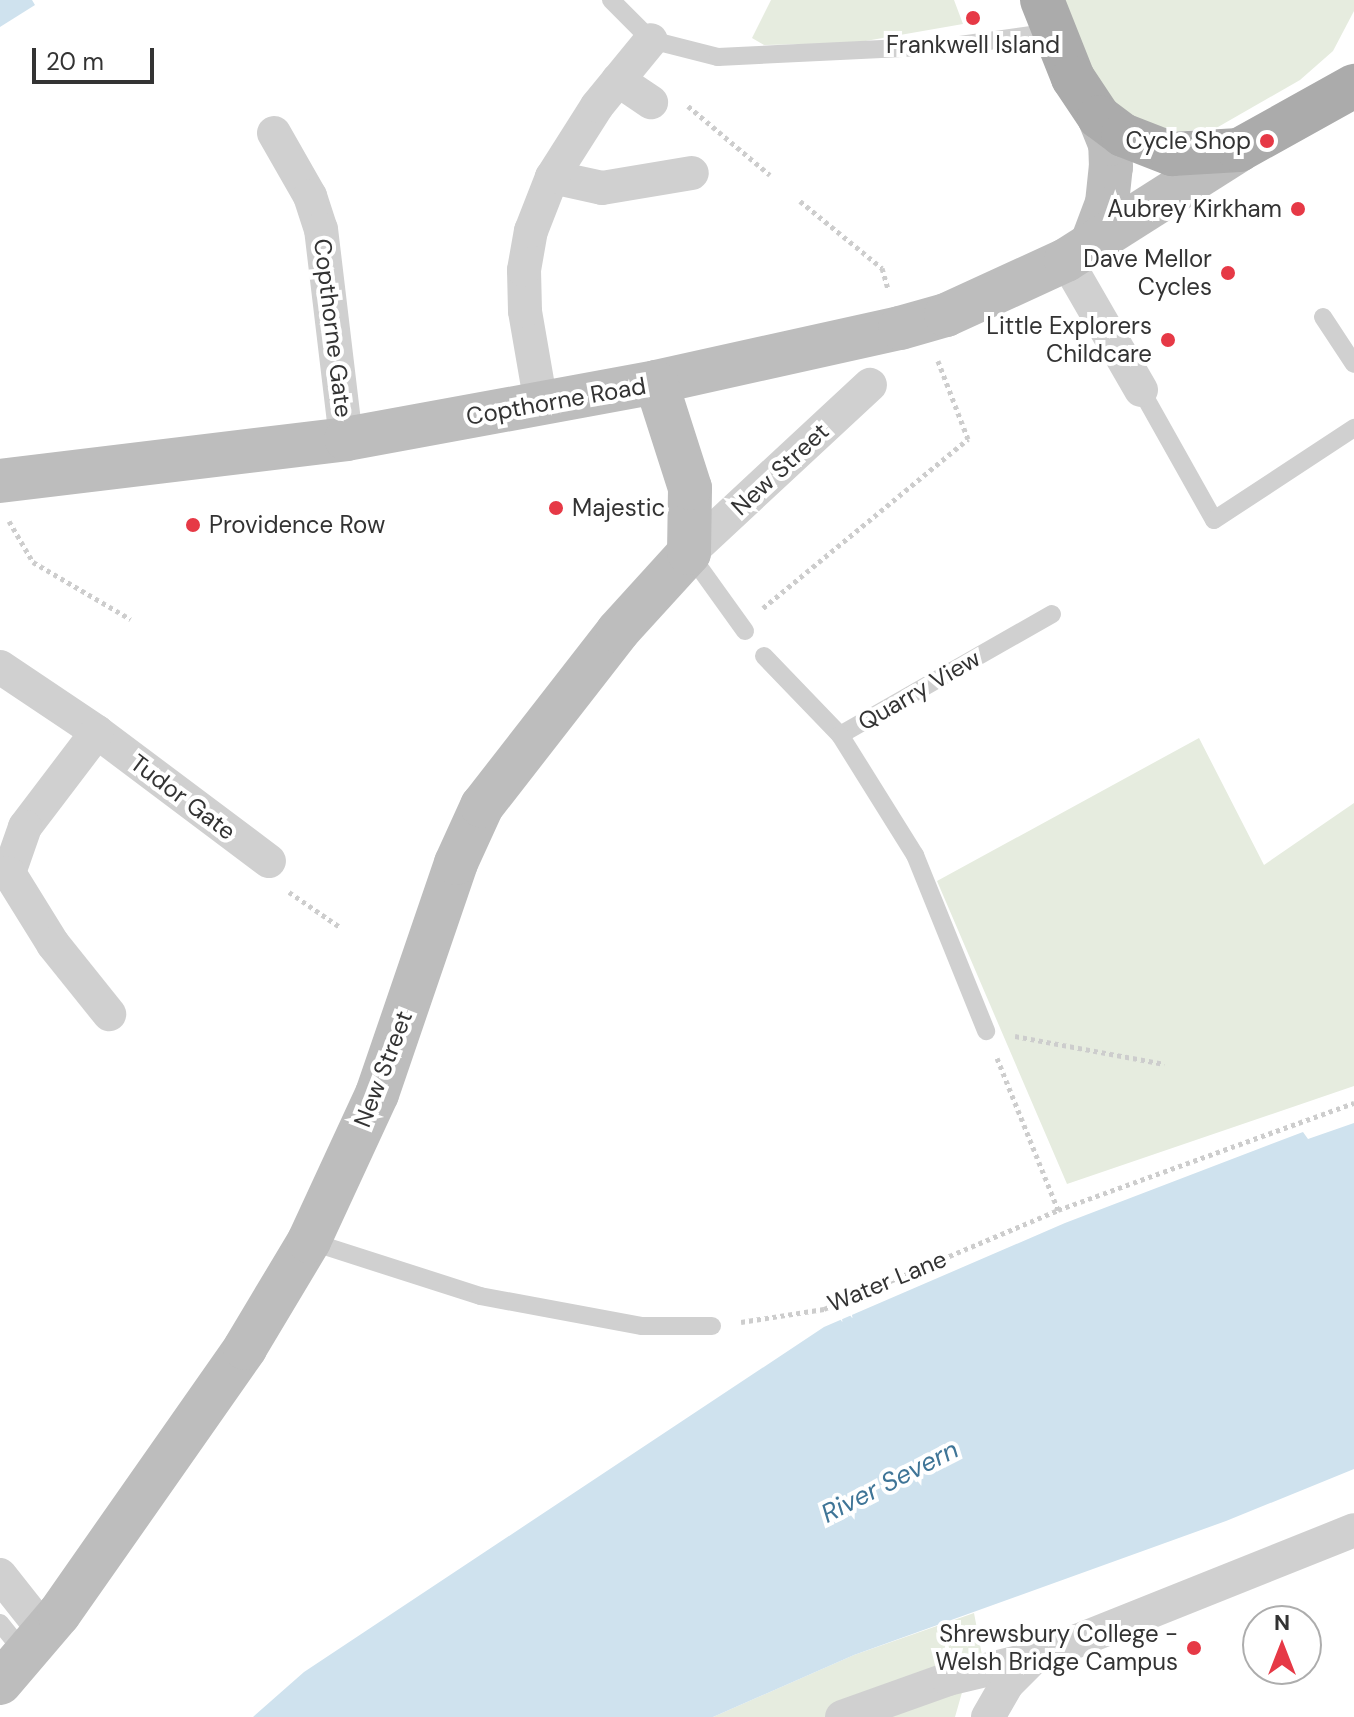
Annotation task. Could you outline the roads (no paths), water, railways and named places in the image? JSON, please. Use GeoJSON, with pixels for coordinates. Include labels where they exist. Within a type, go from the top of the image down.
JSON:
{"type":"FeatureCollection","features":[{"type":"Feature","properties":{"kind":"main road"},"geometry":{"type":"LineString","coordinates":[[1047,16],[1073,78],[1099,117],[1123,135],[1172,154],[1239,150],[1354,86]]}},
{"type":"Feature","properties":{"kind":"street"},"geometry":{"type":"LineString","coordinates":[[541,404],[524,270],[531,231],[552,177],[618,80],[651,40]]}},
{"type":"Feature","properties":{"kind":"street"},"geometry":{"type":"LineString","coordinates":[[618,80],[651,102]]}},
{"type":"Feature","properties":{"kind":"street"},"geometry":{"type":"LineString","coordinates":[[1099,117],[1111,167],[1107,203],[1079,251],[1141,390]]}},
{"type":"Feature","properties":{"kind":"street","name":"Copthorne Gate"},"geometry":{"type":"LineString","coordinates":[[274,133],[310,196],[321,229],[346,439]]}},
{"type":"Feature","properties":{"kind":"street","name":"Copthorne Road"},"geometry":{"type":"LineString","coordinates":[[1,481],[346,439],[656,382],[946,315],[1079,251],[1239,150]]}},
{"type":"Feature","properties":{"kind":"street"},"geometry":{"type":"LineString","coordinates":[[552,177],[602,188],[692,173]]}},
{"type":"Feature","properties":{"kind":"street","name":"New Street"},"geometry":{"type":"LineString","coordinates":[[656,382],[690,488],[689,553]]}},
{"type":"Feature","properties":{"kind":"street","name":"New Street"},"geometry":{"type":"LineString","coordinates":[[18,1648],[76,1590],[245,1348],[309,1241],[377,1094],[456,863],[482,806],[618,631],[689,553],[870,385]]}},
{"type":"Feature","properties":{"kind":"street","name":"Tudor Gate"},"geometry":{"type":"LineString","coordinates":[[0,667],[97,732],[269,861]]}},
{"type":"Feature","properties":{"kind":"street"},"geometry":{"type":"LineString","coordinates":[[97,732],[25,827],[4,875],[53,944],[109,1014]]}},
{"type":"Feature","properties":{"kind":"street"},"geometry":{"type":"LineString","coordinates":[[842,1717],[948,1679],[1032,1659],[1354,1530]]}},
{"type":"Feature","properties":{"kind":"street"},"geometry":{"type":"LineString","coordinates":[[0,1575],[18,1648]]}},
{"type":"Feature","properties":{"kind":"street"},"geometry":{"type":"LineString","coordinates":[[988,1717],[1007,1684],[1032,1659]]}},
{"type":"Feature","properties":{"kind":"lane"},"geometry":{"type":"LineString","coordinates":[[611,0],[651,40],[718,57],[960,45],[1047,16]]}},
{"type":"Feature","properties":{"kind":"lane"},"geometry":{"type":"LineString","coordinates":[[1323,317],[1354,364]]}},
{"type":"Feature","properties":{"kind":"lane"},"geometry":{"type":"LineString","coordinates":[[1141,390],[1214,520],[1354,428]]}},
{"type":"Feature","properties":{"kind":"lane"},"geometry":{"type":"LineString","coordinates":[[689,553],[742,628]]}},
{"type":"Feature","properties":{"kind":"lane","name":"Quarry View"},"geometry":{"type":"LineString","coordinates":[[764,656],[840,735],[1052,614]]}},
{"type":"Feature","properties":{"kind":"lane"},"geometry":{"type":"LineString","coordinates":[[840,735],[915,855],[986,1031]]}},
{"type":"Feature","properties":{"kind":"lane"},"geometry":{"type":"LineString","coordinates":[[309,1241],[480,1296],[642,1326],[712,1326]]}},
{"type":"Feature","properties":{"kind":"water"},"geometry":{"type":"Polygon","coordinates":[[[0,0],[32,0],[35,5],[0,27],[0,0]]]}},
{"type":"Feature","properties":{"kind":"water","name":"River Severn"},"geometry":{"type":"Polygon","coordinates":[[[1354,1123],[1354,1469],[1226,1521],[854,1655],[713,1717],[253,1717],[304,1672],[824,1327],[1065,1223],[1303,1132],[1308,1139],[1354,1123]]]}},
{"type":"Feature","properties":{"kind":"place","name":"Frankwell Island"},"geometry":{"type":"Point","coordinates":[973,18]}},
{"type":"Feature","properties":{"kind":"place","name":"Cycle Shop"},"geometry":{"type":"Point","coordinates":[1267,141]}},
{"type":"Feature","properties":{"kind":"place","name":"Aubrey Kirkham"},"geometry":{"type":"Point","coordinates":[1298,209]}},
{"type":"Feature","properties":{"kind":"place","name":"Dave Mellor Cycles"},"geometry":{"type":"Point","coordinates":[1228,273]}},
{"type":"Feature","properties":{"kind":"place","name":"Little Explorers Childcare"},"geometry":{"type":"Point","coordinates":[1168,340]}},
{"type":"Feature","properties":{"kind":"place","name":"Majestic"},"geometry":{"type":"Point","coordinates":[556,508]}},
{"type":"Feature","properties":{"kind":"place","name":"Providence Row"},"geometry":{"type":"Point","coordinates":[193,525]}},
{"type":"Feature","properties":{"kind":"place","name":"Shrewsbury College - Welsh Bridge Campus"},"geometry":{"type":"Point","coordinates":[1194,1648]}}]}
